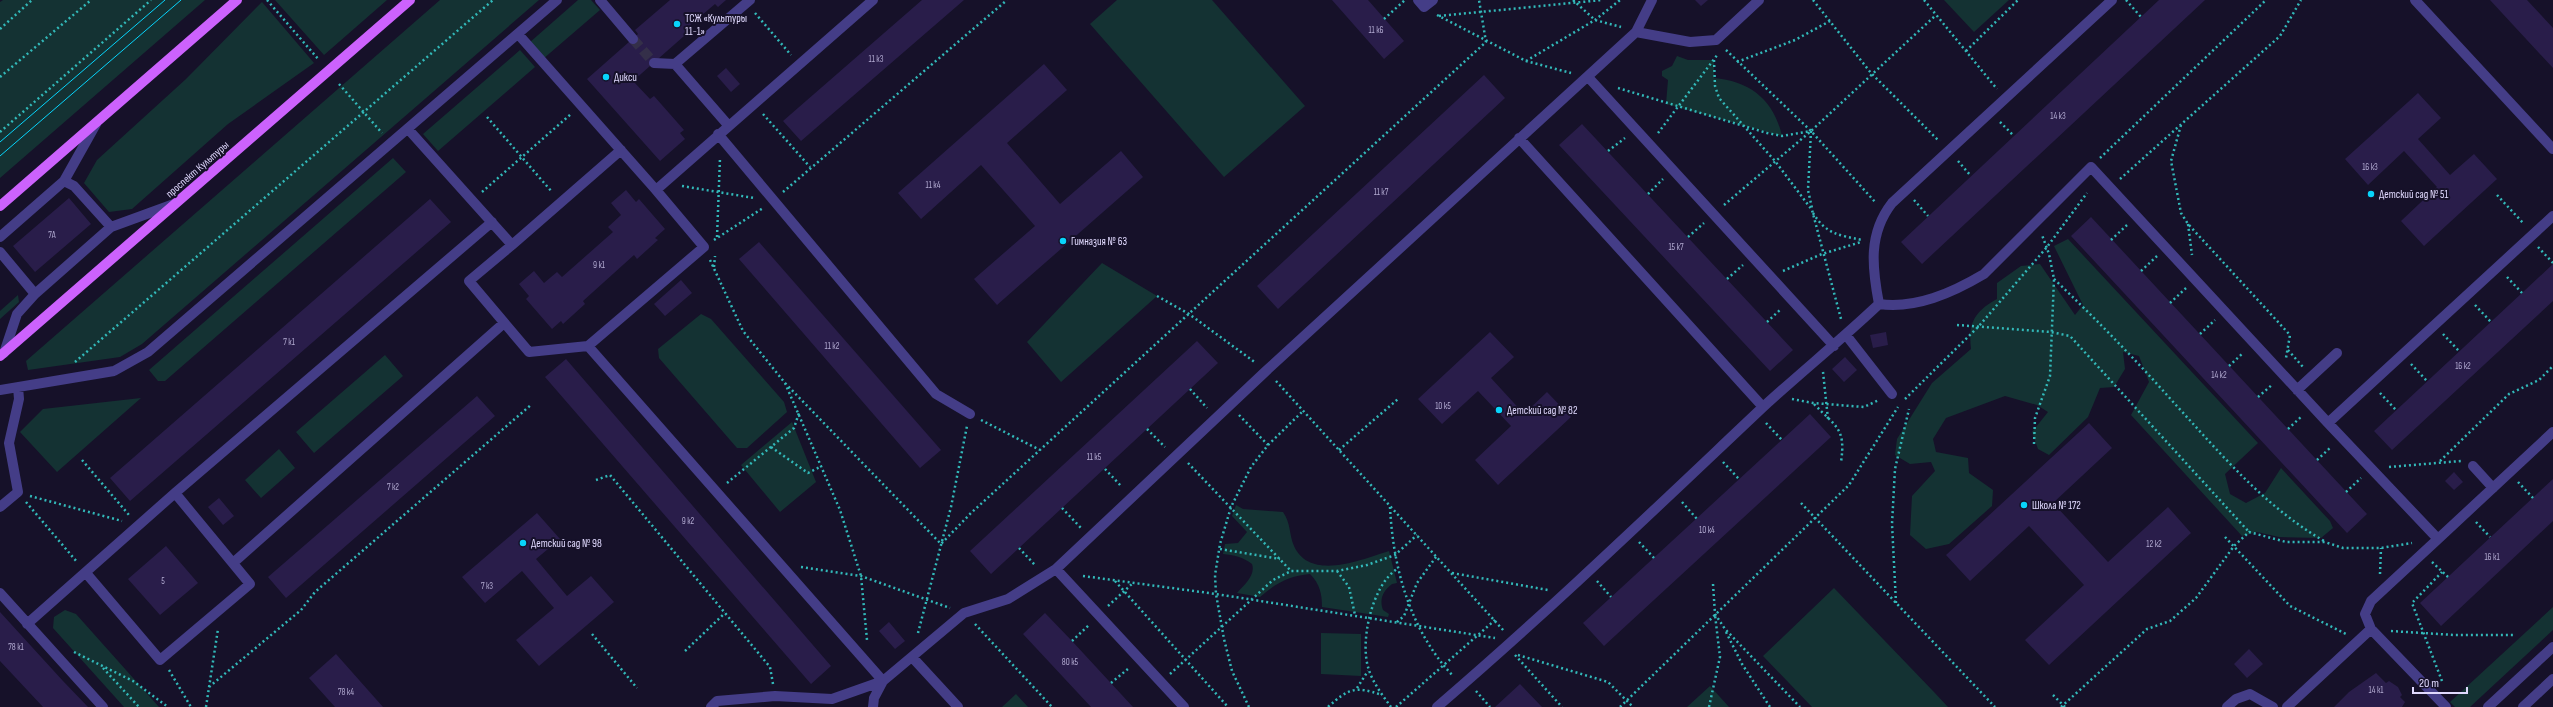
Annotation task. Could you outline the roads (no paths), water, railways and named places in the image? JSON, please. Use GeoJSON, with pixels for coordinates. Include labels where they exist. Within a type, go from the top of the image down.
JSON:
{"type":"FeatureCollection","features":[{"type":"Feature","properties":{"kind":"main road"},"geometry":{"type":"LineString","coordinates":[[0,206],[237,0]]}},
{"type":"Feature","properties":{"kind":"main road","name":"проспект Культуры"},"geometry":{"type":"LineString","coordinates":[[2,354],[410,0]]}},
{"type":"Feature","properties":{"kind":"street"},"geometry":{"type":"LineString","coordinates":[[0,390],[114,371],[148,352],[557,0]]}},
{"type":"Feature","properties":{"kind":"street"},"geometry":{"type":"LineString","coordinates":[[600,0],[633,39]]}},
{"type":"Feature","properties":{"kind":"street"},"geometry":{"type":"LineString","coordinates":[[656,190],[728,125],[873,0]]}},
{"type":"Feature","properties":{"kind":"street"},"geometry":{"type":"LineString","coordinates":[[1421,4],[1433,0]]}},
{"type":"Feature","properties":{"kind":"street"},"geometry":{"type":"LineString","coordinates":[[823,707],[832,699],[883,681],[964,613],[1008,599],[1044,576],[1058,571],[1089,537],[1266,371],[1636,32],[1652,0]]}},
{"type":"Feature","properties":{"kind":"street"},"geometry":{"type":"LineString","coordinates":[[1636,32],[1690,42],[1702,43],[1716,40],[1759,0]]}},
{"type":"Feature","properties":{"kind":"street"},"geometry":{"type":"LineString","coordinates":[[1879,304],[1875,283],[1873,240],[1885,212],[1948,150],[2112,0]]}},
{"type":"Feature","properties":{"kind":"street"},"geometry":{"type":"LineString","coordinates":[[2415,0],[2553,149]]}},
{"type":"Feature","properties":{"kind":"street"},"geometry":{"type":"LineString","coordinates":[[654,63],[675,64],[748,2]]}},
{"type":"Feature","properties":{"kind":"street"},"geometry":{"type":"LineString","coordinates":[[518,34],[581,106],[621,150],[656,190],[704,247],[588,346],[529,352],[469,281],[621,150]]}},
{"type":"Feature","properties":{"kind":"street"},"geometry":{"type":"LineString","coordinates":[[675,64],[728,125]]}},
{"type":"Feature","properties":{"kind":"street"},"geometry":{"type":"LineString","coordinates":[[1588,77],[1834,346]]}},
{"type":"Feature","properties":{"kind":"street"},"geometry":{"type":"LineString","coordinates":[[0,237],[64,181],[97,122]]}},
{"type":"Feature","properties":{"kind":"street"},"geometry":{"type":"LineString","coordinates":[[408,129],[512,245]]}},
{"type":"Feature","properties":{"kind":"street"},"geometry":{"type":"LineString","coordinates":[[718,134],[936,394],[970,414]]}},
{"type":"Feature","properties":{"kind":"street"},"geometry":{"type":"LineString","coordinates":[[1519,138],[1760,410]]}},
{"type":"Feature","properties":{"kind":"street"},"geometry":{"type":"LineString","coordinates":[[1437,707],[1511,647],[1588,571],[1760,410],[1834,346],[1879,304],[1907,305],[1966,285],[1984,274],[2036,220],[2091,167],[2297,390],[2438,539]]}},
{"type":"Feature","properties":{"kind":"street"},"geometry":{"type":"LineString","coordinates":[[64,181],[74,186],[111,228]]}},
{"type":"Feature","properties":{"kind":"street"},"geometry":{"type":"LineString","coordinates":[[2,354],[18,314],[35,294],[111,228],[175,204]]}},
{"type":"Feature","properties":{"kind":"street"},"geometry":{"type":"LineString","coordinates":[[2328,423],[2553,216]]}},
{"type":"Feature","properties":{"kind":"street"},"geometry":{"type":"LineString","coordinates":[[27,624],[175,493],[492,222]]}},
{"type":"Feature","properties":{"kind":"street"},"geometry":{"type":"LineString","coordinates":[[0,252],[35,294]]}},
{"type":"Feature","properties":{"kind":"street"},"geometry":{"type":"LineString","coordinates":[[233,563],[504,324]]}},
{"type":"Feature","properties":{"kind":"street"},"geometry":{"type":"LineString","coordinates":[[1846,335],[1892,394]]}},
{"type":"Feature","properties":{"kind":"street"},"geometry":{"type":"LineString","coordinates":[[588,346],[883,681]]}},
{"type":"Feature","properties":{"kind":"street"},"geometry":{"type":"LineString","coordinates":[[2297,390],[2337,354]]}},
{"type":"Feature","properties":{"kind":"street"},"geometry":{"type":"LineString","coordinates":[[0,508],[18,492],[9,443],[19,399],[18,387]]}},
{"type":"Feature","properties":{"kind":"street"},"geometry":{"type":"LineString","coordinates":[[2446,707],[2371,629],[2365,614],[2371,602],[2379,594],[2553,432]]}},
{"type":"Feature","properties":{"kind":"street"},"geometry":{"type":"LineString","coordinates":[[2473,466],[2493,488]]}},
{"type":"Feature","properties":{"kind":"street"},"geometry":{"type":"LineString","coordinates":[[86,573],[160,660],[220,611],[250,584],[175,493]]}},
{"type":"Feature","properties":{"kind":"street"},"geometry":{"type":"LineString","coordinates":[[1058,571],[1184,707]]}},
{"type":"Feature","properties":{"kind":"street"},"geometry":{"type":"LineString","coordinates":[[0,593],[103,707]]}},
{"type":"Feature","properties":{"kind":"street"},"geometry":{"type":"LineString","coordinates":[[2287,707],[2371,629]]}},
{"type":"Feature","properties":{"kind":"street"},"geometry":{"type":"LineString","coordinates":[[2488,707],[2553,647]]}},
{"type":"Feature","properties":{"kind":"street"},"geometry":{"type":"LineString","coordinates":[[912,657],[958,707]]}},
{"type":"Feature","properties":{"kind":"street"},"geometry":{"type":"LineString","coordinates":[[2523,707],[2553,679]]}},
{"type":"Feature","properties":{"kind":"street"},"geometry":{"type":"LineString","coordinates":[[872,707],[874,698],[883,681]]}},
{"type":"Feature","properties":{"kind":"street"},"geometry":{"type":"LineString","coordinates":[[2227,707],[2236,699],[2250,694],[2273,707]]}},
{"type":"Feature","properties":{"kind":"street"},"geometry":{"type":"LineString","coordinates":[[711,707],[718,701],[775,696],[832,699]]}},
{"type":"Feature","properties":{"kind":"tunnel"},"geometry":{"type":"LineString","coordinates":[[633,39],[654,63]]}},
{"type":"Feature","properties":{"kind":"tram line"},"geometry":{"type":"LineString","coordinates":[[0,142],[165,0]]}},
{"type":"Feature","properties":{"kind":"tram line"},"geometry":{"type":"LineString","coordinates":[[0,156],[181,0]]}},
{"type":"Feature","properties":{"kind":"place","name":"ТСЖ «Культуры 11-1»"},"geometry":{"type":"Point","coordinates":[677,24]}},
{"type":"Feature","properties":{"kind":"place","name":"Дикси"},"geometry":{"type":"Point","coordinates":[606,77]}},
{"type":"Feature","properties":{"kind":"place","name":"Детский сад № 51"},"geometry":{"type":"Point","coordinates":[2371,194]}},
{"type":"Feature","properties":{"kind":"place","name":"Гимназия № 63"},"geometry":{"type":"Point","coordinates":[1063,241]}},
{"type":"Feature","properties":{"kind":"place","name":"Детский сад № 82"},"geometry":{"type":"Point","coordinates":[1499,410]}},
{"type":"Feature","properties":{"kind":"place","name":"Школа № 172"},"geometry":{"type":"Point","coordinates":[2024,505]}},
{"type":"Feature","properties":{"kind":"place","name":"Детский сад № 98"},"geometry":{"type":"Point","coordinates":[523,543]}}]}
